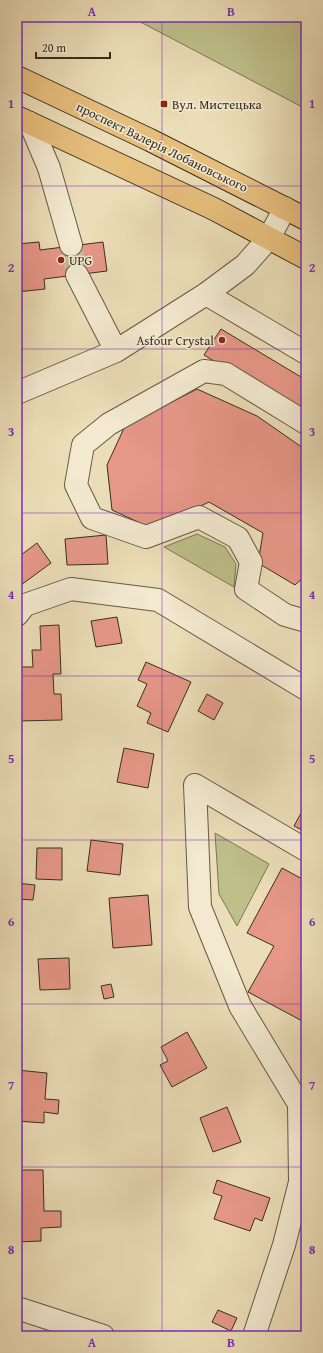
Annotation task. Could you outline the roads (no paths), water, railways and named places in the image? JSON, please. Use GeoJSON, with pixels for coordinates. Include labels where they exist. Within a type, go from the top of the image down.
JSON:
{"type":"FeatureCollection","features":[{"type":"Feature","properties":{"kind":"main road","name":"проспект Валерія Лобановського"},"geometry":{"type":"LineString","coordinates":[[17,77],[150,140],[306,219]]}},
{"type":"Feature","properties":{"kind":"main road"},"geometry":{"type":"LineString","coordinates":[[23,120],[214,209],[306,258]]}},
{"type":"Feature","properties":{"kind":"street"},"geometry":{"type":"LineString","coordinates":[[23,120],[49,168],[71,246]]}},
{"type":"Feature","properties":{"kind":"street"},"geometry":{"type":"LineString","coordinates":[[17,393],[116,351],[206,294],[245,265],[269,238],[285,208]]}},
{"type":"Feature","properties":{"kind":"street"},"geometry":{"type":"LineString","coordinates":[[77,275],[116,351]]}},
{"type":"Feature","properties":{"kind":"street"},"geometry":{"type":"LineString","coordinates":[[206,294],[306,353]]}},
{"type":"Feature","properties":{"kind":"street"},"geometry":{"type":"LineString","coordinates":[[306,423],[226,374],[204,371],[109,424],[83,445],[76,485],[92,518],[146,537],[199,517],[238,538],[250,562],[246,589],[285,615],[306,620]]}},
{"type":"Feature","properties":{"kind":"street"},"geometry":{"type":"LineString","coordinates":[[17,615],[25,605],[71,589],[158,600],[306,689]]}},
{"type":"Feature","properties":{"kind":"street"},"geometry":{"type":"LineString","coordinates":[[254,1336],[284,1244],[300,1182],[303,1106],[240,1006],[200,907],[195,784],[306,850]]}},
{"type":"Feature","properties":{"kind":"street"},"geometry":{"type":"LineString","coordinates":[[17,1308],[103,1336]]}},
{"type":"Feature","properties":{"kind":"tunnel"},"geometry":{"type":"LineString","coordinates":[[71,245],[77,275]]}},
{"type":"Feature","properties":{"kind":"place","name":"Вул. Мистецька"},"geometry":{"type":"Point","coordinates":[164,104]}},
{"type":"Feature","properties":{"kind":"place","name":"UPG"},"geometry":{"type":"Point","coordinates":[61,260]}},
{"type":"Feature","properties":{"kind":"place","name":"Asfour Crystal"},"geometry":{"type":"Point","coordinates":[222,340]}}]}
